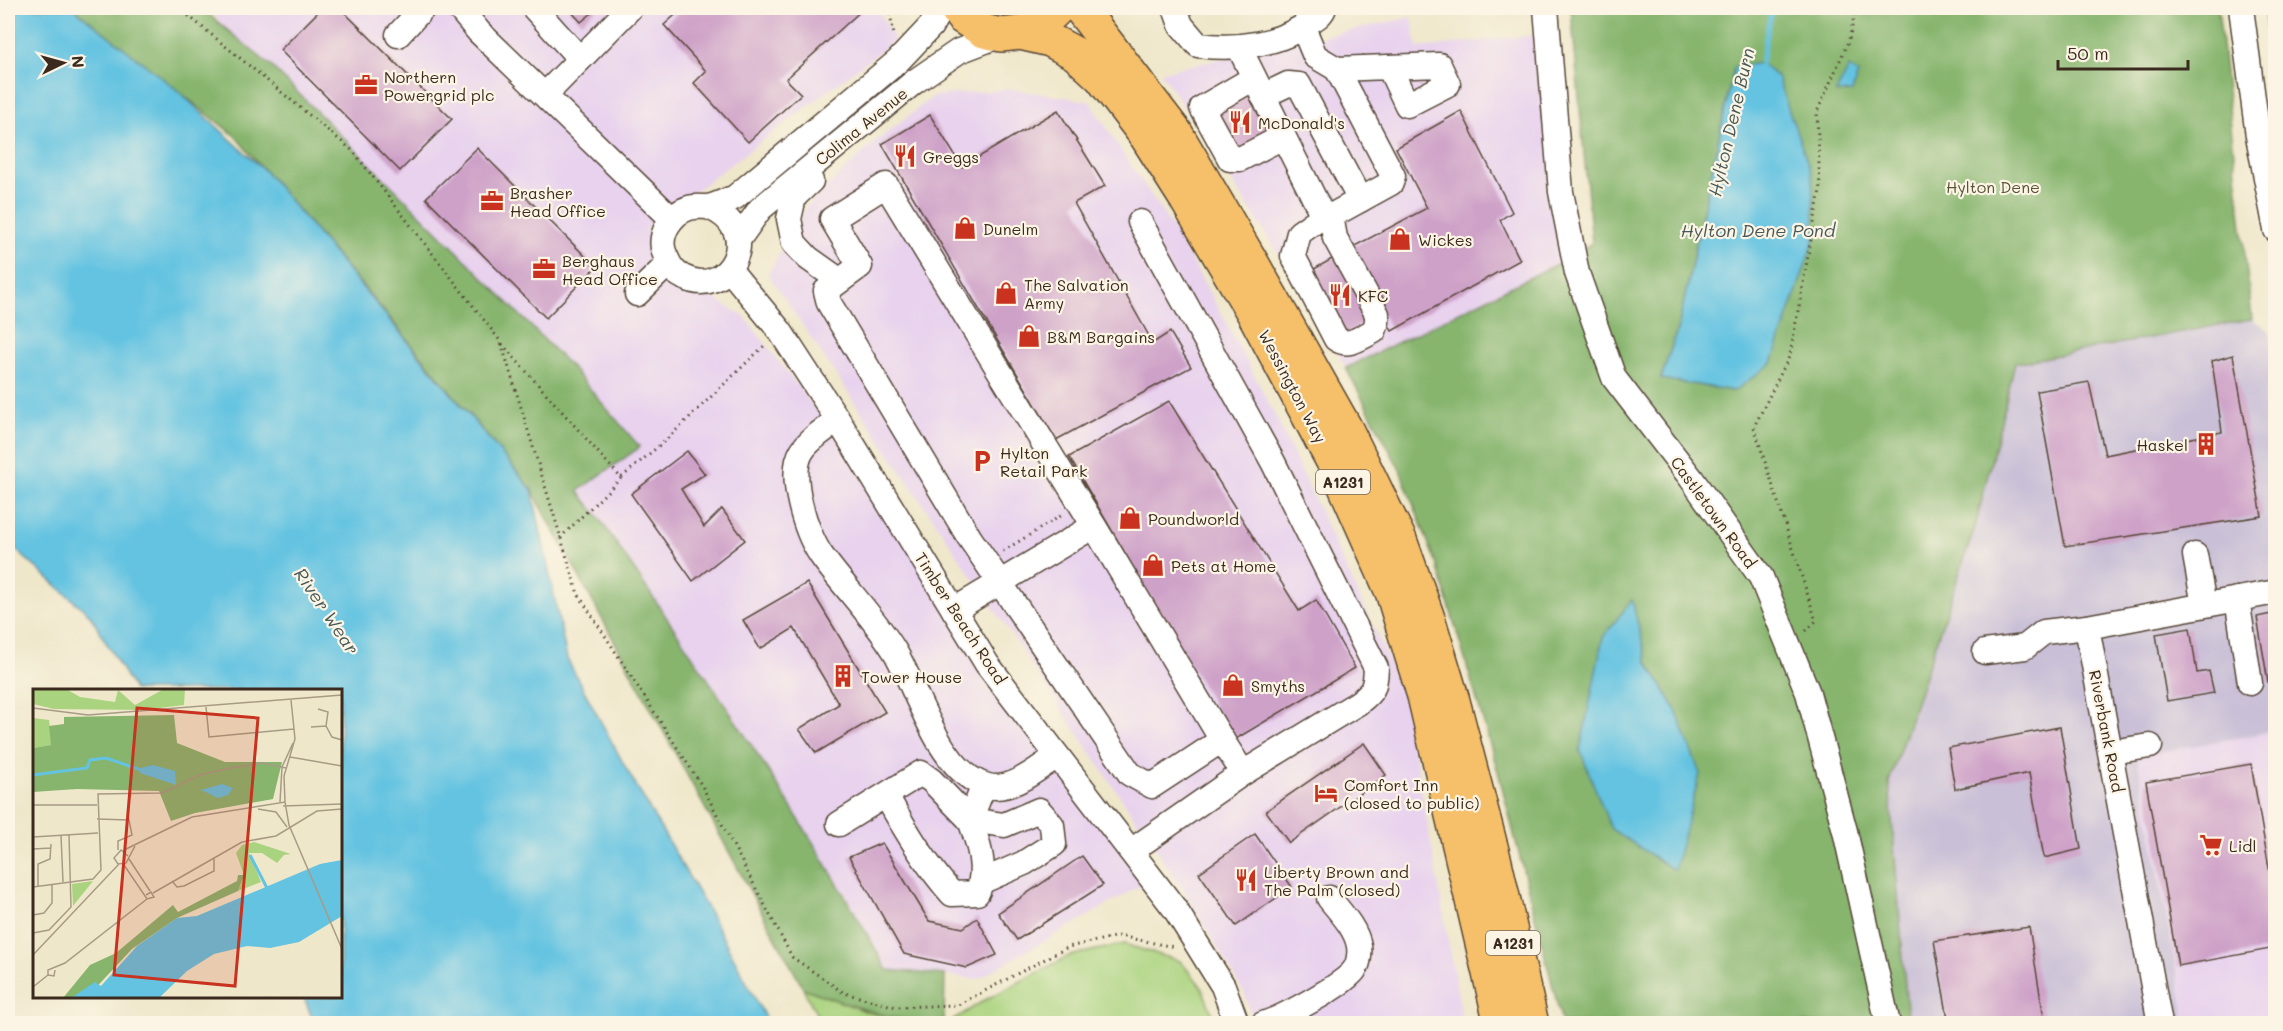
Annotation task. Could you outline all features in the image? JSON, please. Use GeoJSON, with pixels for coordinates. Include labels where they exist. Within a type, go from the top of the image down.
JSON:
{"type":"FeatureCollection","features":[{"type":"Feature","properties":{"kind":"highway","name":"Wessington Way"},"geometry":{"type":"LineString","coordinates":[[956,8],[962,17],[984,31],[1050,40],[1076,54],[1101,77],[1146,136],[1254,315],[1338,471],[1392,592],[1424,696],[1501,1023]]}},
{"type":"Feature","properties":{"kind":"highway"},"geometry":{"type":"LineString","coordinates":[[1011,34],[1039,26],[1058,8]]}},
{"type":"Feature","properties":{"kind":"highway","name":"Wessington Way"},"geometry":{"type":"LineString","coordinates":[[1080,8],[1176,133],[1346,429],[1400,540],[1429,621],[1453,701],[1495,862],[1532,1023]]}},
{"type":"Feature","properties":{"kind":"street"},"geometry":{"type":"LineString","coordinates":[[398,35],[423,8]]}},
{"type":"Feature","properties":{"kind":"street"},"geometry":{"type":"LineString","coordinates":[[459,8],[479,32],[672,219]]}},
{"type":"Feature","properties":{"kind":"street"},"geometry":{"type":"LineString","coordinates":[[534,8],[580,59]]}},
{"type":"Feature","properties":{"kind":"street"},"geometry":{"type":"LineString","coordinates":[[545,95],[630,8]]}},
{"type":"Feature","properties":{"kind":"street","name":"Colima Avenue"},"geometry":{"type":"LineString","coordinates":[[708,207],[734,198],[898,61],[931,26],[941,8]]}},
{"type":"Feature","properties":{"kind":"street"},"geometry":{"type":"LineString","coordinates":[[1175,8],[1181,25],[1198,45],[1221,48],[1280,38],[1303,27],[1323,12],[1324,8]]}},
{"type":"Feature","properties":{"kind":"street","name":"Castletown Road"},"geometry":{"type":"LineString","coordinates":[[1546,8],[1561,192],[1577,273],[1614,378],[1691,478],[1761,577],[1808,693],[1842,819],[1888,1023]]}},
{"type":"Feature","properties":{"kind":"street"},"geometry":{"type":"LineString","coordinates":[[2241,8],[2258,136],[2276,230]]}},
{"type":"Feature","properties":{"kind":"street"},"geometry":{"type":"LineString","coordinates":[[1239,46],[1278,129],[1327,216],[1335,238],[1377,314],[1374,331],[1348,344],[1336,339],[1293,256],[1299,233],[1327,216],[1391,183],[1393,176],[1337,69],[1315,56],[1303,27]]}},
{"type":"Feature","properties":{"kind":"street","name":"Colima Avenue"},"geometry":{"type":"LineString","coordinates":[[738,240],[760,209],[914,82],[959,51],[1011,34]]}},
{"type":"Feature","properties":{"kind":"street"},"geometry":{"type":"LineString","coordinates":[[1337,69],[1389,67]]}},
{"type":"Feature","properties":{"kind":"street"},"geometry":{"type":"LineString","coordinates":[[1278,129],[1277,140],[1240,159],[1230,159],[1202,108],[1259,87],[1299,85],[1360,200]]}},
{"type":"Feature","properties":{"kind":"street"},"geometry":{"type":"LineString","coordinates":[[839,280],[808,258],[794,243],[789,219],[794,197],[827,166],[848,135]]}},
{"type":"Feature","properties":{"kind":"street"},"geometry":{"type":"LineString","coordinates":[[1222,740],[1152,786],[1130,774],[969,537],[829,303],[826,291],[860,266],[832,219],[886,184],[1243,773]]}},
{"type":"Feature","properties":{"kind":"street"},"geometry":{"type":"LineString","coordinates":[[708,207],[720,211],[736,230],[738,240],[735,260],[729,269],[716,278],[704,282],[680,276],[668,264],[663,247],[665,230],[672,219],[687,208],[708,207]]}},
{"type":"Feature","properties":{"kind":"street"},"geometry":{"type":"LineString","coordinates":[[1131,851],[1243,773],[1358,703],[1371,693],[1375,685],[1376,668],[1273,462],[1140,222]]}},
{"type":"Feature","properties":{"kind":"street"},"geometry":{"type":"LineString","coordinates":[[637,294],[668,264]]}},
{"type":"Feature","properties":{"kind":"street","name":"Timber Beach Road"},"geometry":{"type":"LineString","coordinates":[[729,269],[780,331],[838,420],[987,664],[1175,909],[1223,986],[1238,1023]]}},
{"type":"Feature","properties":{"kind":"street"},"geometry":{"type":"LineString","coordinates":[[838,420],[810,441],[801,451],[796,465],[801,504],[814,545],[894,650],[940,744],[955,767],[971,780],[984,785],[1006,786],[1058,756]]}},
{"type":"Feature","properties":{"kind":"street"},"geometry":{"type":"LineString","coordinates":[[954,610],[993,571],[1094,526]]}},
{"type":"Feature","properties":{"kind":"street"},"geometry":{"type":"LineString","coordinates":[[2195,555],[2204,605]]}},
{"type":"Feature","properties":{"kind":"street"},"geometry":{"type":"LineString","coordinates":[[1985,652],[2025,647],[2044,632],[2087,627],[2276,592]]}},
{"type":"Feature","properties":{"kind":"street"},"geometry":{"type":"LineString","coordinates":[[2237,599],[2250,683]]}},
{"type":"Feature","properties":{"kind":"street","name":"Riverbank Road"},"geometry":{"type":"LineString","coordinates":[[2087,627],[2160,1023]]}},
{"type":"Feature","properties":{"kind":"street"},"geometry":{"type":"LineString","coordinates":[[2111,752],[2150,746]]}},
{"type":"Feature","properties":{"kind":"street"},"geometry":{"type":"LineString","coordinates":[[839,824],[901,783],[921,773],[932,781],[970,820],[977,839],[982,881],[977,893],[952,894],[938,879],[886,795]]}},
{"type":"Feature","properties":{"kind":"street"},"geometry":{"type":"LineString","coordinates":[[970,820],[984,785]]}},
{"type":"Feature","properties":{"kind":"street"},"geometry":{"type":"LineString","coordinates":[[970,820],[1004,825],[1039,810],[1052,825],[1054,844],[1024,863],[982,881]]}},
{"type":"Feature","properties":{"kind":"street"},"geometry":{"type":"LineString","coordinates":[[1263,1023],[1278,1019],[1325,992],[1355,969],[1359,957],[1359,946],[1354,931],[1329,898]]}},
{"type":"Feature","properties":{"kind":"path"},"geometry":{"type":"LineString","coordinates":[[180,8],[353,151],[501,342],[621,477]]}},
{"type":"Feature","properties":{"kind":"path"},"geometry":{"type":"LineString","coordinates":[[1789,647],[1816,621],[1754,427],[1790,355],[1820,190],[1817,112],[1849,40],[1857,8]]}},
{"type":"Feature","properties":{"kind":"path"},"geometry":{"type":"LineString","coordinates":[[560,538],[621,477],[668,438],[780,331]]}},
{"type":"Feature","properties":{"kind":"path"},"geometry":{"type":"LineString","coordinates":[[501,342],[578,594],[702,786],[792,957],[844,993],[897,1007],[958,1005],[1068,947],[1119,936]]}},
{"type":"Feature","properties":{"kind":"path"},"geometry":{"type":"LineString","coordinates":[[993,571],[1081,504]]}},
{"type":"Feature","properties":{"kind":"shaded area"},"geometry":{"type":"Polygon","coordinates":[[[210,8],[877,8],[895,40],[645,229],[705,293],[745,317],[923,549],[1145,883],[978,979],[887,970],[847,897],[736,720],[595,512],[443,328],[276,88],[210,8]]]}},
{"type":"Feature","properties":{"kind":"shaded area"},"geometry":{"type":"Polygon","coordinates":[[[1412,17],[1417,48],[1537,35],[1565,260],[1346,368],[1300,286],[1161,72],[1412,17]]]}},
{"type":"Feature","properties":{"kind":"shaded area"},"geometry":{"type":"Polygon","coordinates":[[[1010,89],[1089,101],[1170,224],[1224,318],[1275,415],[1404,693],[1463,1023],[1254,1023],[1244,993],[1186,894],[768,274],[807,206],[876,141],[934,96],[1010,89]]]}},
{"type":"Feature","properties":{"kind":"shaded area"},"geometry":{"type":"Polygon","coordinates":[[[2252,319],[2269,331],[2276,367],[2275,731],[2137,756],[2186,1023],[1908,1023],[1889,782],[1976,524],[2015,363],[2252,319]]]}},
{"type":"Feature","properties":{"kind":"shaded area","name":"Lidl"},"geometry":{"type":"Polygon","coordinates":[[[2275,731],[2275,1023],[2186,1023],[2137,756],[2275,731]]]}},
{"type":"Feature","properties":{"kind":"green space"},"geometry":{"type":"Polygon","coordinates":[[[73,8],[201,8],[272,67],[453,247],[571,367],[640,447],[578,491],[595,512],[747,738],[819,852],[887,970],[945,975],[944,1023],[890,1016],[855,1007],[803,988],[532,490],[235,136],[73,8]]]}},
{"type":"Feature","properties":{"kind":"green space","name":"Hylton Dene"},"geometry":{"type":"Polygon","coordinates":[[[1571,8],[2218,8],[2252,319],[2015,363],[1976,524],[1889,782],[1908,1023],[1562,1023],[1499,775],[1438,568],[1400,470],[1346,368],[1565,260],[1592,243],[1571,8]],[[1734,67],[1679,325],[1661,379],[1734,391],[1734,67]],[[1632,601],[1580,751],[1675,708],[1647,662],[1632,601]]]}},
{"type":"Feature","properties":{"kind":"green space"},"geometry":{"type":"Polygon","coordinates":[[[2264,8],[2275,8],[2275,85],[2268,50],[2264,8]]]}},
{"type":"Feature","properties":{"kind":"green space"},"geometry":{"type":"Polygon","coordinates":[[[1124,944],[1180,961],[1201,986],[1216,1023],[949,1023],[983,1001],[1069,956],[1124,944]]]}},
{"type":"Feature","properties":{"kind":"green space"},"geometry":{"type":"Polygon","coordinates":[[[803,988],[870,1013],[927,1023],[821,1023],[803,988]]]}},
{"type":"Feature","properties":{"kind":"water","name":"River Wear"},"geometry":{"type":"Polygon","coordinates":[[[8,8],[73,8],[176,89],[265,171],[532,490],[567,659],[627,770],[711,915],[768,1023],[314,1023],[304,998],[342,998],[342,689],[133,689],[90,615],[8,543],[8,8]]]}},
{"type":"Feature","properties":{"kind":"water","name":"Hylton Dene Pond"},"geometry":{"type":"Polygon","coordinates":[[[1761,63],[1777,77],[1812,175],[1815,237],[1772,363],[1734,391],[1661,379],[1679,325],[1734,67],[1761,63]]]}},
{"type":"Feature","properties":{"kind":"water"},"geometry":{"type":"Polygon","coordinates":[[[1849,67],[1858,74],[1852,92],[1836,93],[1849,67]]]}},
{"type":"Feature","properties":{"kind":"water"},"geometry":{"type":"Polygon","coordinates":[[[1632,600],[1647,662],[1675,708],[1700,774],[1674,870],[1611,829],[1580,750],[1603,637],[1632,600]]]}},
{"type":"Feature","properties":{"kind":"building","name":"Northern Powergrid plc"},"geometry":{"type":"Polygon","coordinates":[[[322,8],[340,8],[452,119],[400,171],[280,50],[322,8]]]}},
{"type":"Feature","properties":{"kind":"building"},"geometry":{"type":"Polygon","coordinates":[[[568,8],[598,8],[581,22],[568,8]]]}},
{"type":"Feature","properties":{"kind":"building"},"geometry":{"type":"Polygon","coordinates":[[[683,8],[864,8],[786,79],[801,94],[748,142],[694,83],[706,71],[664,25],[683,8]]]}},
{"type":"Feature","properties":{"kind":"building","name":"McDonald's"},"geometry":{"type":"Polygon","coordinates":[[[1247,90],[1271,135],[1233,155],[1209,109],[1247,90]]]}},
{"type":"Feature","properties":{"kind":"building"},"geometry":{"type":"Polygon","coordinates":[[[1058,110],[1105,186],[1074,203],[1153,343],[1170,332],[1191,367],[1056,440],[882,144],[930,115],[962,167],[1058,110]]]}},
{"type":"Feature","properties":{"kind":"building"},"geometry":{"type":"Polygon","coordinates":[[[1461,111],[1512,212],[1500,220],[1520,260],[1392,331],[1347,250],[1427,208],[1396,148],[1461,111]]]}},
{"type":"Feature","properties":{"kind":"building"},"geometry":{"type":"Polygon","coordinates":[[[477,148],[596,267],[546,318],[426,198],[477,148]]]}},
{"type":"Feature","properties":{"kind":"building","name":"KFC"},"geometry":{"type":"Polygon","coordinates":[[[1339,255],[1373,318],[1341,335],[1307,273],[1339,255]]]}},
{"type":"Feature","properties":{"kind":"building","name":"Haskel"},"geometry":{"type":"Polygon","coordinates":[[[2233,355],[2262,516],[2065,546],[2037,391],[2089,382],[2105,455],[2222,432],[2212,361],[2233,355]]]}},
{"type":"Feature","properties":{"kind":"building"},"geometry":{"type":"Polygon","coordinates":[[[1169,401],[1299,611],[1316,600],[1355,668],[1234,740],[1069,457],[1169,401]]]}},
{"type":"Feature","properties":{"kind":"building"},"geometry":{"type":"Polygon","coordinates":[[[687,451],[705,474],[681,489],[704,527],[722,509],[745,540],[693,581],[631,494],[687,451]]]}},
{"type":"Feature","properties":{"kind":"building","name":"Tower House"},"geometry":{"type":"Polygon","coordinates":[[[807,583],[885,712],[816,753],[799,729],[839,704],[794,628],[760,649],[743,620],[807,583]]]}},
{"type":"Feature","properties":{"kind":"building"},"geometry":{"type":"Polygon","coordinates":[[[2276,613],[2276,680],[2268,682],[2257,617],[2276,613]]]}},
{"type":"Feature","properties":{"kind":"building"},"geometry":{"type":"Polygon","coordinates":[[[2190,628],[2197,673],[2209,671],[2214,693],[2167,701],[2156,634],[2190,628]]]}},
{"type":"Feature","properties":{"kind":"building"},"geometry":{"type":"Polygon","coordinates":[[[2060,727],[2081,849],[2044,858],[2029,773],[1955,789],[1948,748],[2060,727]]]}},
{"type":"Feature","properties":{"kind":"building","name":"Comfort Inn (closed to public)"},"geometry":{"type":"Polygon","coordinates":[[[1364,743],[1386,775],[1289,843],[1266,811],[1364,743]]]}},
{"type":"Feature","properties":{"kind":"building","name":"Lidl"},"geometry":{"type":"Polygon","coordinates":[[[2251,764],[2276,908],[2276,948],[2178,966],[2146,782],[2251,764]]]}},
{"type":"Feature","properties":{"kind":"building","name":"Liberty Brown and The Palm (closed)"},"geometry":{"type":"Polygon","coordinates":[[[1255,834],[1292,887],[1236,926],[1199,873],[1255,834]]]}},
{"type":"Feature","properties":{"kind":"building"},"geometry":{"type":"Polygon","coordinates":[[[882,843],[929,921],[963,928],[977,918],[997,955],[967,968],[904,954],[849,857],[882,843]]]}},
{"type":"Feature","properties":{"kind":"building"},"geometry":{"type":"Polygon","coordinates":[[[1082,856],[1103,885],[1017,940],[998,913],[1082,856]]]}},
{"type":"Feature","properties":{"kind":"building"},"geometry":{"type":"Polygon","coordinates":[[[2029,927],[2045,1024],[1949,1024],[1934,941],[2029,927]]]}},
{"type":"Feature","properties":{"kind":"waterway","name":"Hylton Dene Burn"},"geometry":{"type":"LineString","coordinates":[[1760,68],[1772,8]]}},
{"type":"Feature","properties":{"kind":"place","name":"Northern Powergrid plc"},"geometry":{"type":"Point","coordinates":[366,85]}},
{"type":"Feature","properties":{"kind":"place","name":"McDonald's"},"geometry":{"type":"Point","coordinates":[1240,122]}},
{"type":"Feature","properties":{"kind":"place","name":"Greggs"},"geometry":{"type":"Point","coordinates":[905,156]}},
{"type":"Feature","properties":{"kind":"place","name":"Brasher Head Office"},"geometry":{"type":"Point","coordinates":[492,201]}},
{"type":"Feature","properties":{"kind":"place","name":"Dunelm"},"geometry":{"type":"Point","coordinates":[965,228]}},
{"type":"Feature","properties":{"kind":"place","name":"Wickes"},"geometry":{"type":"Point","coordinates":[1400,239]}},
{"type":"Feature","properties":{"kind":"place","name":"Berghaus Head Office"},"geometry":{"type":"Point","coordinates":[544,269]}},
{"type":"Feature","properties":{"kind":"place","name":"The Salvation Army"},"geometry":{"type":"Point","coordinates":[1006,293]}},
{"type":"Feature","properties":{"kind":"place","name":"KFC"},"geometry":{"type":"Point","coordinates":[1340,295]}},
{"type":"Feature","properties":{"kind":"place","name":"B&M Bargains"},"geometry":{"type":"Point","coordinates":[1029,336]}},
{"type":"Feature","properties":{"kind":"place","name":"Haskel"},"geometry":{"type":"Point","coordinates":[2206,444]}},
{"type":"Feature","properties":{"kind":"place","name":"Hylton Retail Park"},"geometry":{"type":"Point","coordinates":[982,461]}},
{"type":"Feature","properties":{"kind":"place","name":"Poundworld"},"geometry":{"type":"Point","coordinates":[1130,518]}},
{"type":"Feature","properties":{"kind":"place","name":"Pets at Home"},"geometry":{"type":"Point","coordinates":[1153,565]}},
{"type":"Feature","properties":{"kind":"place","name":"Tower House"},"geometry":{"type":"Point","coordinates":[843,676]}},
{"type":"Feature","properties":{"kind":"place","name":"Smyths"},"geometry":{"type":"Point","coordinates":[1233,685]}},
{"type":"Feature","properties":{"kind":"place","name":"Comfort Inn (closed to public)"},"geometry":{"type":"Point","coordinates":[1326,793]}},
{"type":"Feature","properties":{"kind":"place","name":"Lidl"},"geometry":{"type":"Point","coordinates":[2211,845]}},
{"type":"Feature","properties":{"kind":"place","name":"Liberty Brown and The Palm (closed)"},"geometry":{"type":"Point","coordinates":[1246,880]}}]}
